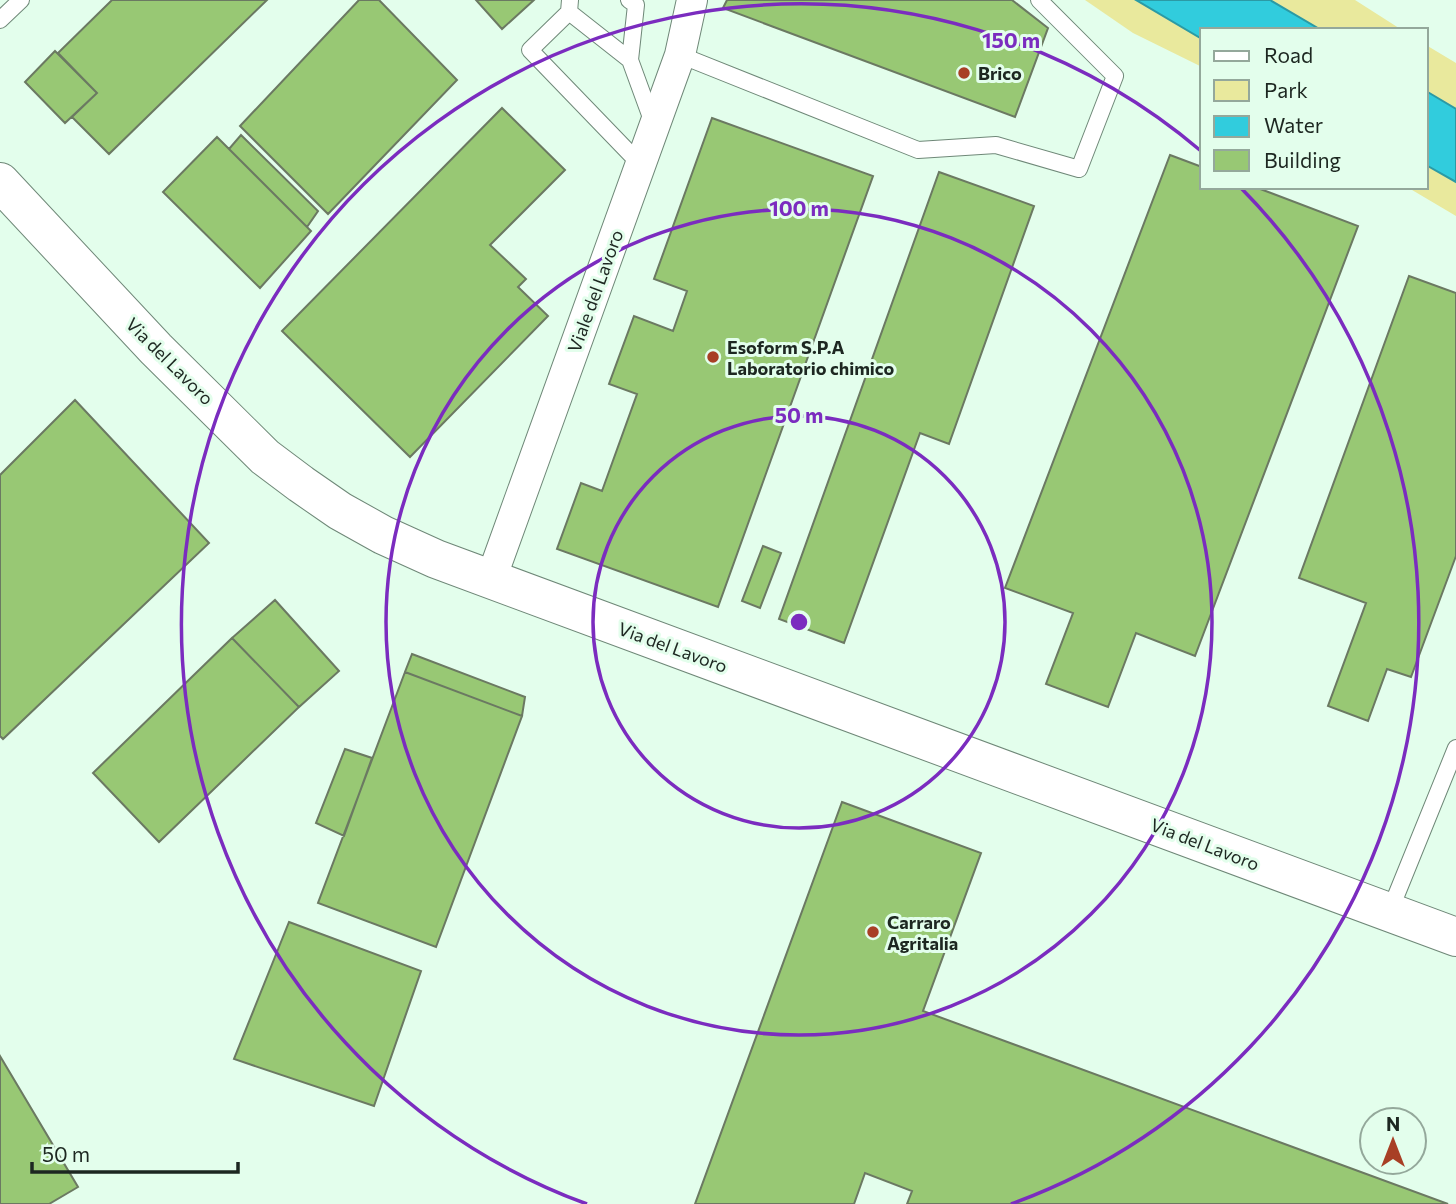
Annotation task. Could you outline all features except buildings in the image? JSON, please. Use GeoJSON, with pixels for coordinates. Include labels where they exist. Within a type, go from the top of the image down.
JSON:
{"type":"FeatureCollection","features":[{"type":"Feature","properties":{"kind":"main road","name":"Via del Lavoro"},"geometry":{"type":"LineString","coordinates":[[0,182],[156,349],[265,457],[340,511],[383,535],[436,559],[1456,937]]}},
{"type":"Feature","properties":{"kind":"street","name":"Viale del Lavoro"},"geometry":{"type":"LineString","coordinates":[[491,579],[680,55],[692,0]]}},
{"type":"Feature","properties":{"kind":"lane"},"geometry":{"type":"LineString","coordinates":[[0,20],[21,0]]}},
{"type":"Feature","properties":{"kind":"lane"},"geometry":{"type":"LineString","coordinates":[[680,55],[918,150],[996,145],[1079,169],[1115,76],[1039,0]]}},
{"type":"Feature","properties":{"kind":"lane"},"geometry":{"type":"LineString","coordinates":[[635,2],[630,60],[654,126]]}},
{"type":"Feature","properties":{"kind":"lane"},"geometry":{"type":"LineString","coordinates":[[630,60],[570,6],[530,50],[640,164]]}},
{"type":"Feature","properties":{"kind":"lane"},"geometry":{"type":"LineString","coordinates":[[1389,913],[1456,748]]}},
{"type":"Feature","properties":{"kind":"green space"},"geometry":{"type":"Polygon","coordinates":[[[1085,0],[1136,0],[1200,38],[1200,66],[1133,33],[1085,0]]]}},
{"type":"Feature","properties":{"kind":"green space"},"geometry":{"type":"Polygon","coordinates":[[[1270,0],[1355,0],[1399,28],[1318,28],[1270,0]]]}},
{"type":"Feature","properties":{"kind":"green space"},"geometry":{"type":"Polygon","coordinates":[[[1428,46],[1456,63],[1456,109],[1428,92],[1428,46]]]}},
{"type":"Feature","properties":{"kind":"green space"},"geometry":{"type":"Polygon","coordinates":[[[1428,166],[1456,182],[1456,216],[1410,189],[1428,189],[1428,166]]]}},
{"type":"Feature","properties":{"kind":"water"},"geometry":{"type":"Polygon","coordinates":[[[1136,0],[1270,0],[1318,28],[1200,28],[1200,38],[1136,0]]]}},
{"type":"Feature","properties":{"kind":"water"},"geometry":{"type":"Polygon","coordinates":[[[1428,92],[1456,109],[1456,182],[1428,166],[1428,92]]]}},
{"type":"Feature","properties":{"kind":"place","name":"Brico"},"geometry":{"type":"Point","coordinates":[964,73]}},
{"type":"Feature","properties":{"kind":"place","name":"Esoform S.P.A Laboratorio chimico"},"geometry":{"type":"Point","coordinates":[713,357]}},
{"type":"Feature","properties":{"kind":"place","name":"Carraro Agritalia"},"geometry":{"type":"Point","coordinates":[873,932]}}]}
